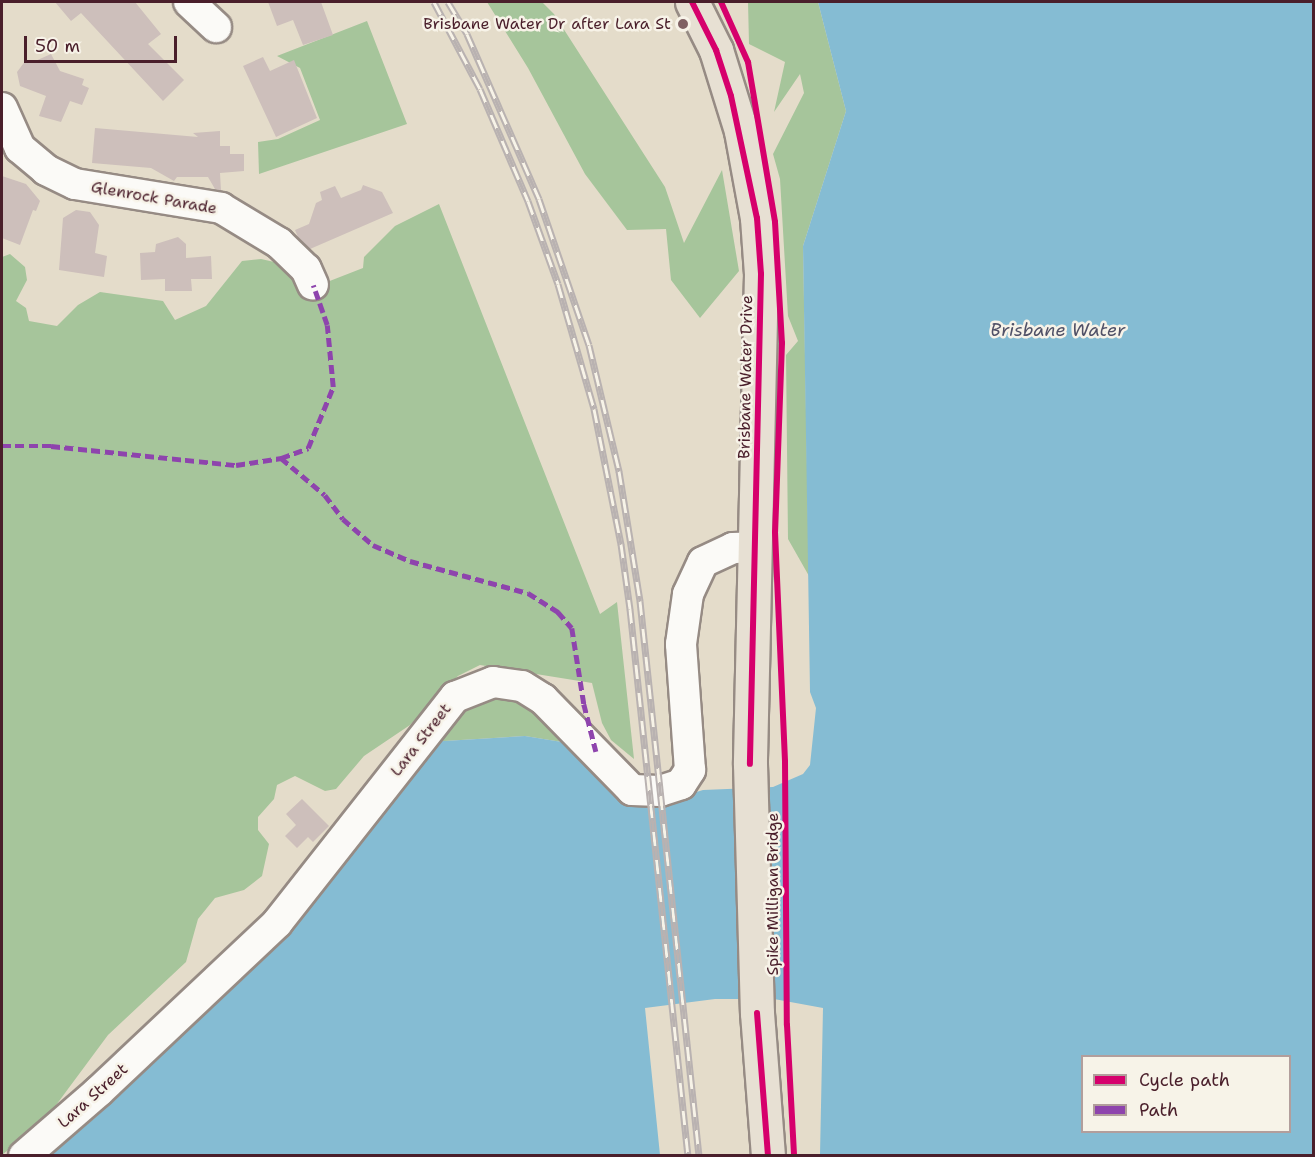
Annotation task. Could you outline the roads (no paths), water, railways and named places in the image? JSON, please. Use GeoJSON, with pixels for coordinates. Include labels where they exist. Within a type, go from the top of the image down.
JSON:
{"type":"FeatureCollection","features":[{"type":"Feature","properties":{"kind":"main road","name":"Brisbane Water Drive"},"geometry":{"type":"LineString","coordinates":[[692,2],[716,50],[731,96],[757,218],[761,274],[750,764],[757,1013],[768,1155]]}},
{"type":"Feature","properties":{"kind":"street"},"geometry":{"type":"LineString","coordinates":[[189,2],[216,27]]}},
{"type":"Feature","properties":{"kind":"street","name":"Glenrock Parade"},"geometry":{"type":"LineString","coordinates":[[2,108],[20,148],[46,170],[75,184],[221,208],[279,243],[306,269],[313,285]]}},
{"type":"Feature","properties":{"kind":"street","name":"Lara Street"},"geometry":{"type":"LineString","coordinates":[[24,1155],[99,1091],[277,923],[382,794],[413,745],[455,697],[493,682],[522,686],[543,699],[632,790],[660,791],[681,784],[690,770],[681,644],[688,594],[703,562],[733,548],[756,547]]}},
{"type":"Feature","properties":{"kind":"water","name":"Brisbane Water"},"geometry":{"type":"Polygon","coordinates":[[[818,2],[1313,2],[1313,1155],[820,1155],[823,1008],[774,999],[715,999],[645,1008],[660,1155],[49,1156],[96,1117],[136,1074],[223,996],[428,742],[525,736],[562,742],[594,764],[673,799],[703,790],[773,787],[803,774],[810,765],[816,708],[810,692],[803,246],[846,111],[818,2]]]}},
{"type":"Feature","properties":{"kind":"railway"},"geometry":{"type":"LineString","coordinates":[[434,2],[480,89],[528,201],[558,284],[594,409],[621,544],[630,609],[688,1156]]}},
{"type":"Feature","properties":{"kind":"railway"},"geometry":{"type":"LineString","coordinates":[[448,2],[467,34],[539,199],[589,345],[619,471],[640,601],[699,1156]]}},
{"type":"Feature","properties":{"kind":"place","name":"Brisbane Water Dr after Lara St"},"geometry":{"type":"Point","coordinates":[683,24]}}]}
